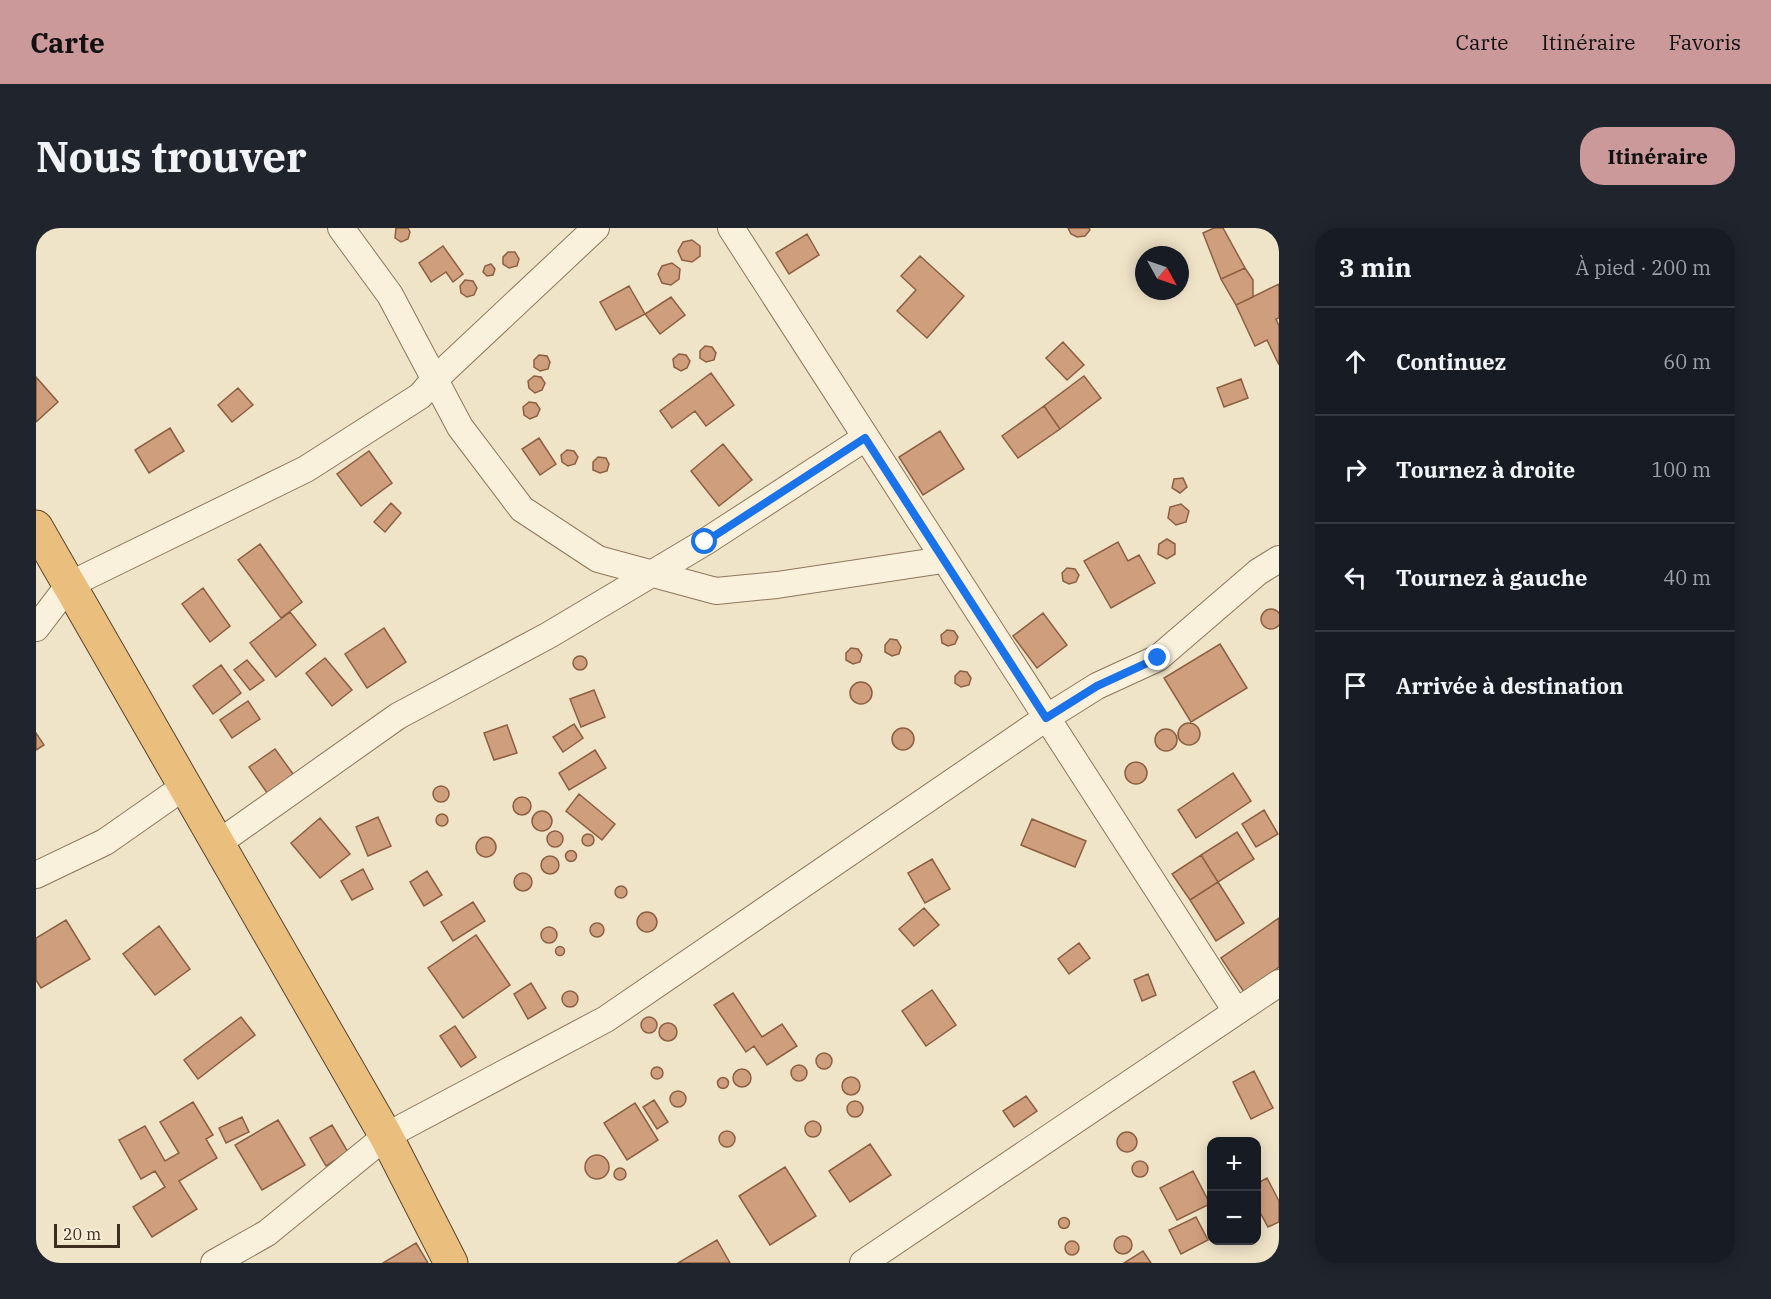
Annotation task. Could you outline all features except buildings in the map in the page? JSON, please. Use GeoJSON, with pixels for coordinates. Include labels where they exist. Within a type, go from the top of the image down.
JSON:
{"type":"FeatureCollection","features":[{"type":"Feature","properties":{"kind":"highway"},"geometry":{"type":"LineString","coordinates":[[36,527],[386,1136],[451,1263]]}},
{"type":"Feature","properties":{"kind":"street"},"geometry":{"type":"LineString","coordinates":[[341,228],[390,295],[460,427],[522,508],[598,559],[650,575],[716,591],[777,585],[943,560]]}},
{"type":"Feature","properties":{"kind":"street"},"geometry":{"type":"LineString","coordinates":[[36,628],[69,585],[306,469],[420,396],[434,380],[596,228]]}},
{"type":"Feature","properties":{"kind":"street"},"geometry":{"type":"LineString","coordinates":[[730,228],[1236,1011]]}},
{"type":"Feature","properties":{"kind":"street"},"geometry":{"type":"LineString","coordinates":[[218,844],[398,716],[549,635],[650,575],[865,438]]}},
{"type":"Feature","properties":{"kind":"street"},"geometry":{"type":"LineString","coordinates":[[214,1263],[267,1233],[386,1136],[606,1019],[1046,718],[1097,686],[1158,658],[1258,572],[1279,558]]}},
{"type":"Feature","properties":{"kind":"street"},"geometry":{"type":"LineString","coordinates":[[36,875],[105,842],[184,786]]}},
{"type":"Feature","properties":{"kind":"street"},"geometry":{"type":"LineString","coordinates":[[862,1263],[1279,983]]}},
{"type":"Feature","properties":{"kind":"route"},"geometry":{"type":"LineString","coordinates":[[705,542],[865,438],[1046,718],[1097,686],[1158,658]]}}]}
